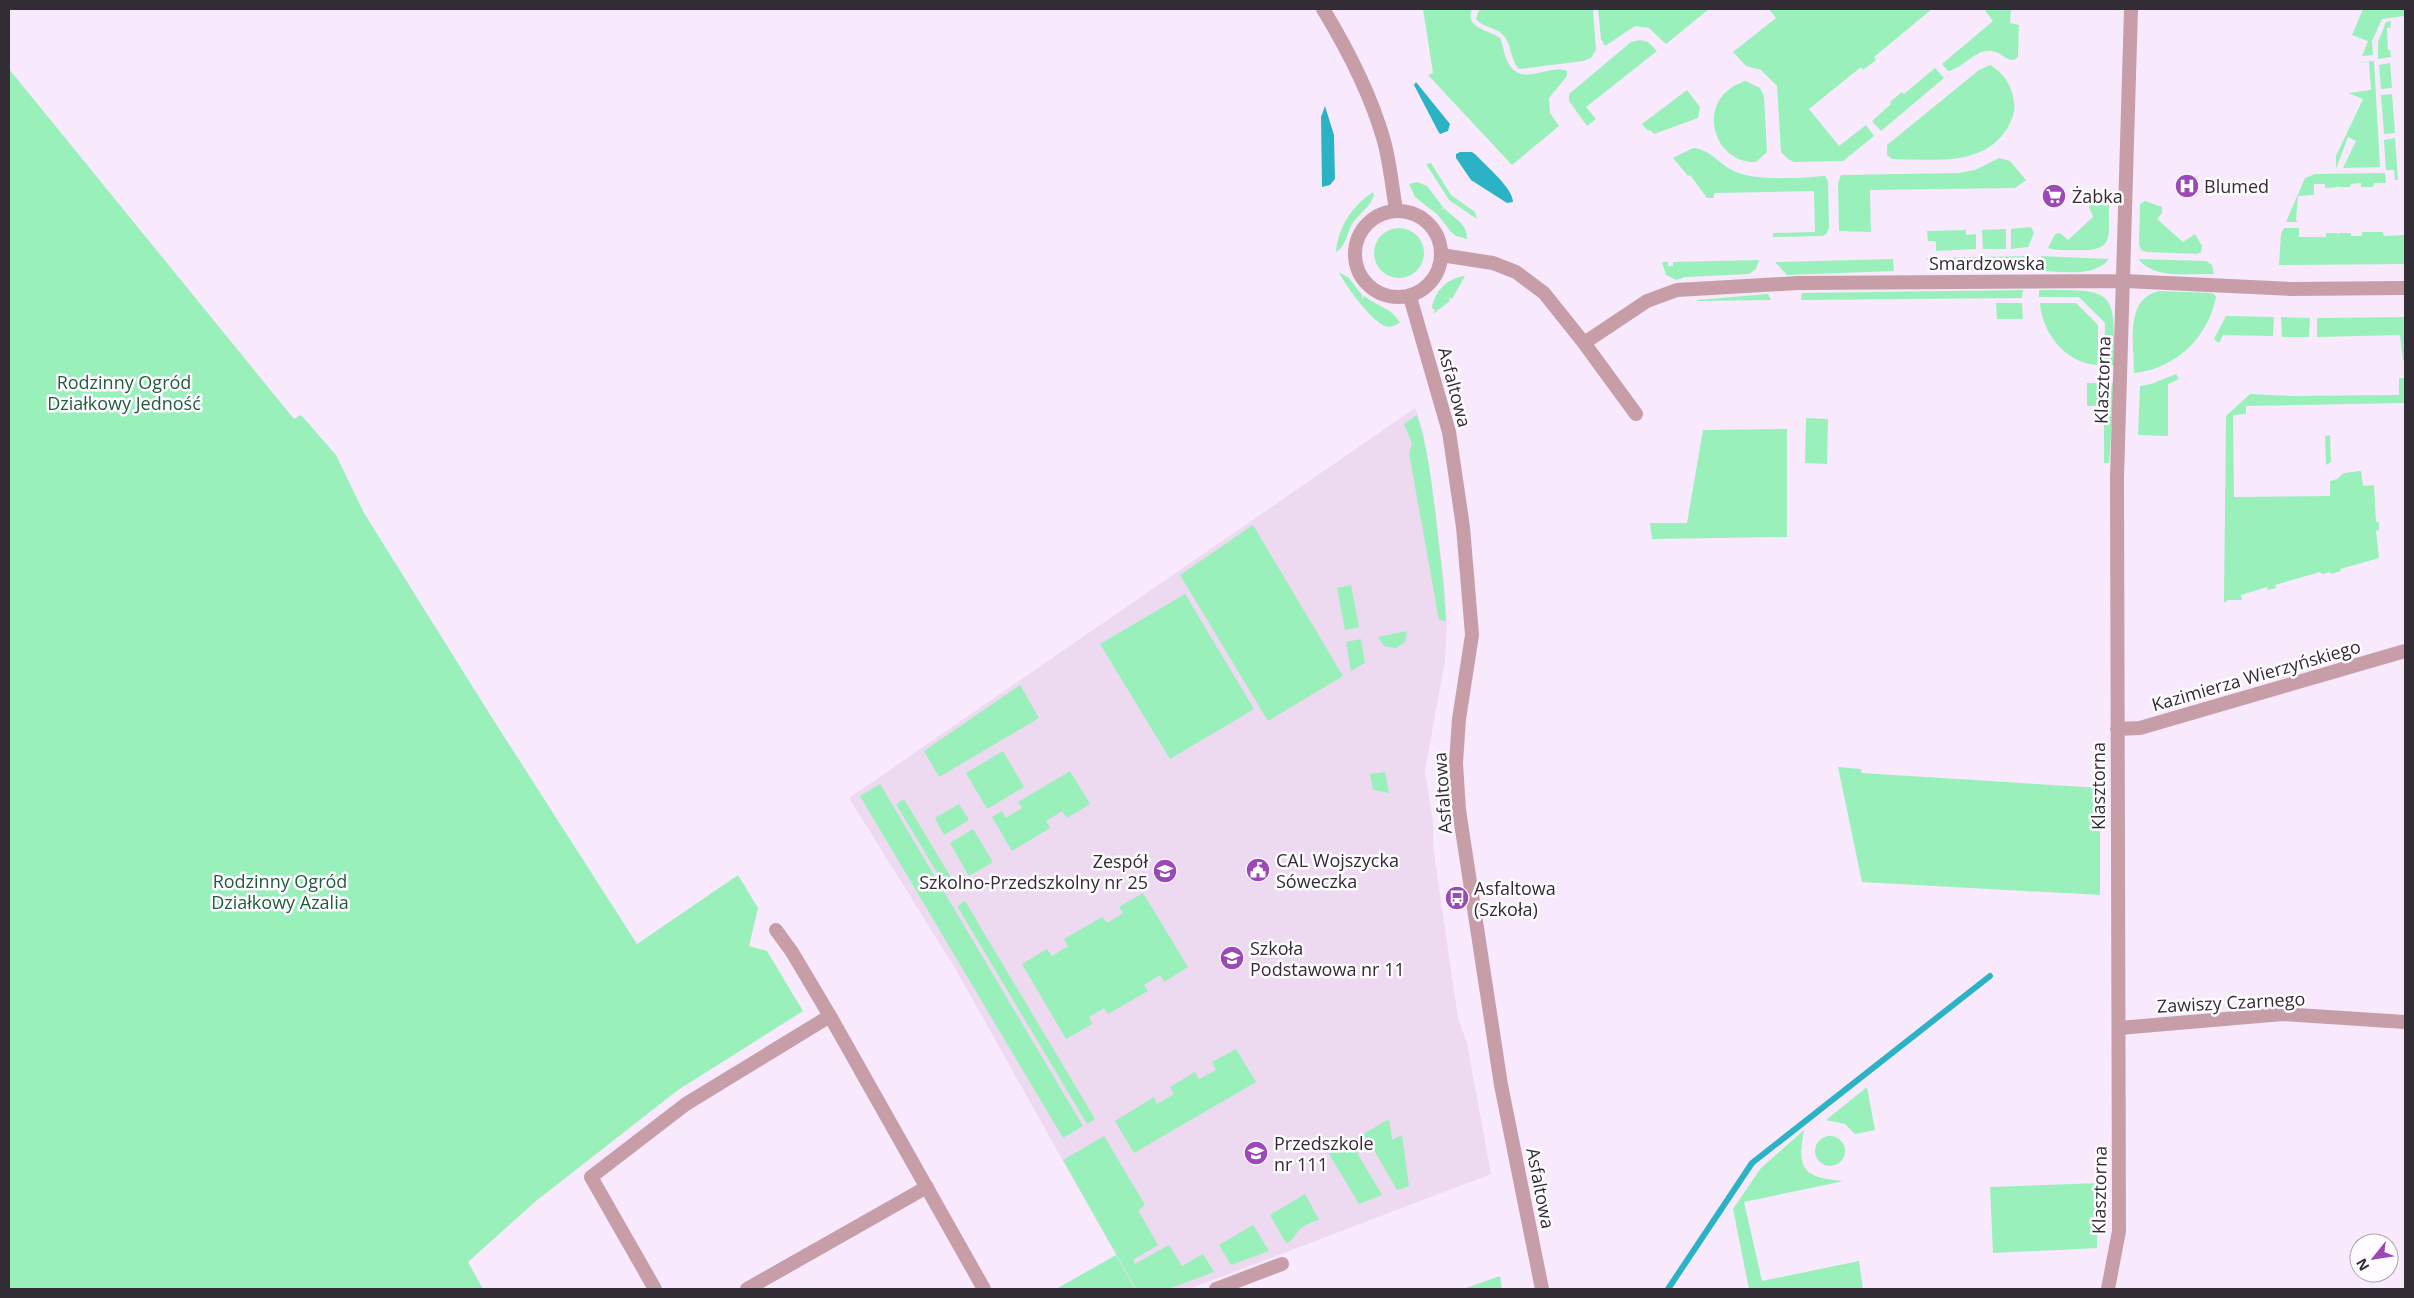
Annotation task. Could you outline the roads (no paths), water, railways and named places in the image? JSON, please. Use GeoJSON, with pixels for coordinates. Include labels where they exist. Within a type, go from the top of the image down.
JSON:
{"type":"FeatureCollection","features":[{"type":"Feature","properties":{"kind":"street"},"geometry":{"type":"LineString","coordinates":[[1323,9],[1353,63],[1384,142],[1396,209]]}},
{"type":"Feature","properties":{"kind":"street","name":"Klasztorna"},"geometry":{"type":"LineString","coordinates":[[2108,1289],[2118,1230],[2117,468],[2131,9]]}},
{"type":"Feature","properties":{"kind":"street"},"geometry":{"type":"LineString","coordinates":[[1396,209],[1413,213],[1426,221],[1436,232],[1441,244],[1442,255],[1441,266],[1427,287],[1410,297],[1387,296],[1375,291],[1365,282],[1358,269],[1356,242],[1362,230],[1372,220],[1396,209]]}},
{"type":"Feature","properties":{"kind":"street"},"geometry":{"type":"LineString","coordinates":[[1442,255],[1479,259],[1516,272],[1544,292],[1636,414]]}},
{"type":"Feature","properties":{"kind":"street","name":"Smardzowska"},"geometry":{"type":"LineString","coordinates":[[1584,343],[1647,301],[1678,290],[1798,283],[2124,281],[2291,288],[2405,288]]}},
{"type":"Feature","properties":{"kind":"street","name":"Asfaltowa"},"geometry":{"type":"LineString","coordinates":[[1410,297],[1450,432],[1463,527],[1472,635],[1459,720],[1456,763],[1459,810],[1501,1085],[1542,1289]]}},
{"type":"Feature","properties":{"kind":"street","name":"Kazimierza Wierzyńskiego"},"geometry":{"type":"LineString","coordinates":[[2116,729],[2140,728],[2405,651]]}},
{"type":"Feature","properties":{"kind":"street"},"geometry":{"type":"LineString","coordinates":[[776,930],[792,952],[830,1016],[984,1289]]}},
{"type":"Feature","properties":{"kind":"street","name":"Zawiszy Czarnego"},"geometry":{"type":"LineString","coordinates":[[2119,1028],[2283,1014],[2405,1022]]}},
{"type":"Feature","properties":{"kind":"street"},"geometry":{"type":"LineString","coordinates":[[655,1289],[591,1177],[686,1104],[830,1016]]}},
{"type":"Feature","properties":{"kind":"street"},"geometry":{"type":"LineString","coordinates":[[747,1289],[926,1187]]}},
{"type":"Feature","properties":{"kind":"street"},"geometry":{"type":"LineString","coordinates":[[1216,1289],[1282,1264]]}},
{"type":"Feature","properties":{"kind":"water"},"geometry":{"type":"Polygon","coordinates":[[[1416,82],[1450,124],[1448,131],[1440,134],[1438,131],[1414,85],[1416,82]]]}},
{"type":"Feature","properties":{"kind":"water"},"geometry":{"type":"Polygon","coordinates":[[[1325,106],[1334,135],[1335,179],[1330,185],[1322,187],[1321,117],[1325,106]]]}},
{"type":"Feature","properties":{"kind":"water"},"geometry":{"type":"Polygon","coordinates":[[[1472,152],[1476,155],[1509,190],[1513,202],[1507,203],[1471,180],[1456,158],[1456,154],[1472,152]]]}},
{"type":"Feature","properties":{"kind":"waterway"},"geometry":{"type":"LineString","coordinates":[[1668,1289],[1752,1163],[1990,976]]}},
{"type":"Feature","properties":{"kind":"place","name":"Blumed"},"geometry":{"type":"Point","coordinates":[2187,186]}},
{"type":"Feature","properties":{"kind":"place","name":"Żabka"},"geometry":{"type":"Point","coordinates":[2054,196]}},
{"type":"Feature","properties":{"kind":"place","name":"CAL Wojszycka Sóweczka"},"geometry":{"type":"Point","coordinates":[1258,870]}},
{"type":"Feature","properties":{"kind":"place","name":"Zespół Szkolno-Przedszkolny nr 25"},"geometry":{"type":"Point","coordinates":[1165,871]}},
{"type":"Feature","properties":{"kind":"place","name":"Asfaltowa (Szkoła)"},"geometry":{"type":"Point","coordinates":[1457,898]}},
{"type":"Feature","properties":{"kind":"place","name":"Szkoła Podstawowa nr 11"},"geometry":{"type":"Point","coordinates":[1232,958]}},
{"type":"Feature","properties":{"kind":"place","name":"Przedszkole nr 111"},"geometry":{"type":"Point","coordinates":[1256,1153]}},
{"type":"Feature","properties":{"kind":"park label","name":"Rodzinny Ogród Działkowy Jedność"},"geometry":{"type":"Point","coordinates":[124,392]}},
{"type":"Feature","properties":{"kind":"park label","name":"Rodzinny Ogród Działkowy Azalia"},"geometry":{"type":"Point","coordinates":[280,891]}}]}
